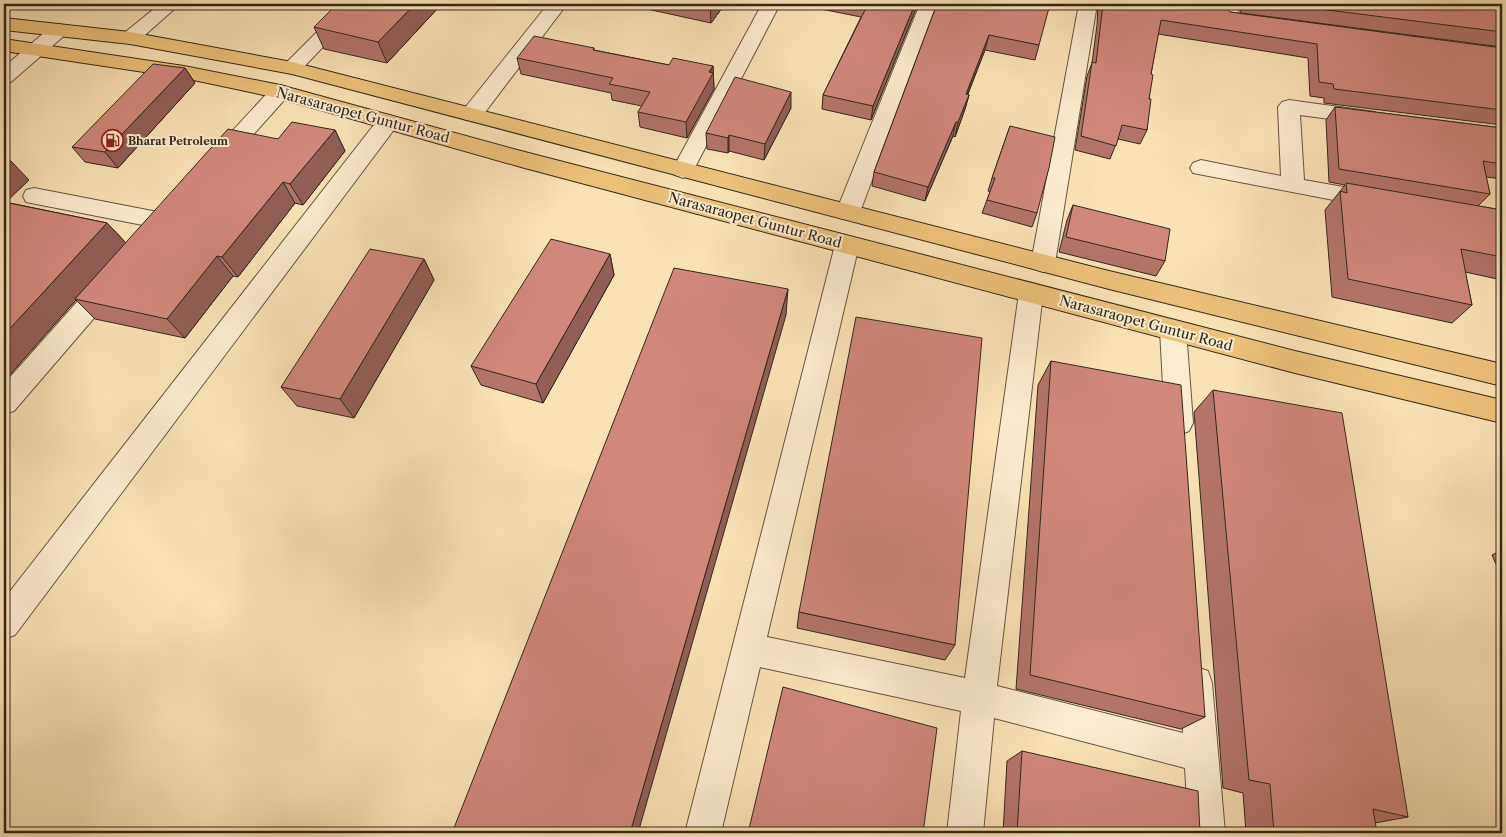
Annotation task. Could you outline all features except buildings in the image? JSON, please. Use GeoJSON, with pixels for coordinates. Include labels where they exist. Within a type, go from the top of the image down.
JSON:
{"type":"FeatureCollection","features":[{"type":"Feature","properties":{"kind":"highway","name":"Narasaraopet Guntur Road"},"geometry":{"type":"LineString","coordinates":[[4,24],[130,38],[292,68],[1043,263],[1502,376]]}},
{"type":"Feature","properties":{"kind":"highway","name":"Narasaraopet Guntur Road"},"geometry":{"type":"LineString","coordinates":[[4,45],[184,72],[280,92],[847,245],[1295,362],[1502,412]]}},
{"type":"Feature","properties":{"kind":"street"},"geometry":{"type":"LineString","coordinates":[[130,38],[171,4]]}},
{"type":"Feature","properties":{"kind":"street"},"geometry":{"type":"LineString","coordinates":[[292,68],[355,4]]}},
{"type":"Feature","properties":{"kind":"street"},"geometry":{"type":"LineString","coordinates":[[472,114],[558,4]]}},
{"type":"Feature","properties":{"kind":"street"},"geometry":{"type":"LineString","coordinates":[[683,170],[771,4]]}},
{"type":"Feature","properties":{"kind":"street"},"geometry":{"type":"LineString","coordinates":[[848,212],[929,4]]}},
{"type":"Feature","properties":{"kind":"street"},"geometry":{"type":"LineString","coordinates":[[1043,263],[1088,4]]}},
{"type":"Feature","properties":{"kind":"street"},"geometry":{"type":"LineString","coordinates":[[1228,4],[1230,20],[1279,26]]}},
{"type":"Feature","properties":{"kind":"street"},"geometry":{"type":"LineString","coordinates":[[4,77],[59,30]]}},
{"type":"Feature","properties":{"kind":"street"},"geometry":{"type":"LineString","coordinates":[[202,178],[280,92]]}},
{"type":"Feature","properties":{"kind":"street"},"geometry":{"type":"LineString","coordinates":[[1293,186],[1289,107],[1386,119]]}},
{"type":"Feature","properties":{"kind":"street"},"geometry":{"type":"LineString","coordinates":[[4,624],[388,122]]}},
{"type":"Feature","properties":{"kind":"street"},"geometry":{"type":"LineString","coordinates":[[1201,168],[1293,186],[1398,203]]}},
{"type":"Feature","properties":{"kind":"street"},"geometry":{"type":"LineString","coordinates":[[34,196],[169,214],[144,243]]}},
{"type":"Feature","properties":{"kind":"street"},"geometry":{"type":"LineString","coordinates":[[703,833],[750,649],[847,245]]}},
{"type":"Feature","properties":{"kind":"street"},"geometry":{"type":"LineString","coordinates":[[4,403],[125,265]]}},
{"type":"Feature","properties":{"kind":"street"},"geometry":{"type":"LineString","coordinates":[[965,833],[979,698],[1031,293]]}},
{"type":"Feature","properties":{"kind":"street"},"geometry":{"type":"LineString","coordinates":[[1173,330],[1181,449]]}},
{"type":"Feature","properties":{"kind":"street"},"geometry":{"type":"LineString","coordinates":[[750,649],[979,698],[1201,755]]}},
{"type":"Feature","properties":{"kind":"street"},"geometry":{"type":"LineString","coordinates":[[1194,656],[1207,833]]}},
{"type":"Feature","properties":{"kind":"place","name":"Bharat Petroleum"},"geometry":{"type":"Point","coordinates":[112,141]}}]}
